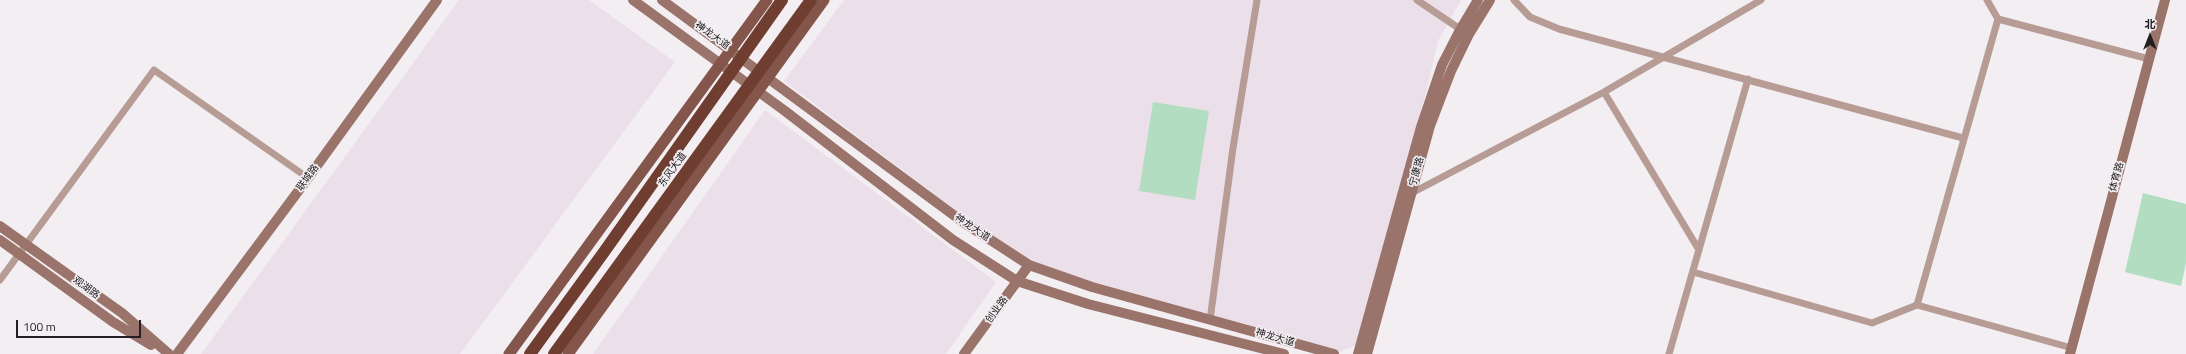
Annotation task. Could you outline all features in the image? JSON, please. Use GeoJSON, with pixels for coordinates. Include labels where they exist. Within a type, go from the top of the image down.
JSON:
{"type":"FeatureCollection","features":[{"type":"Feature","properties":{"kind":"highway","name":"东风大道"},"geometry":{"type":"LineString","coordinates":[[530,354],[782,0]]}},
{"type":"Feature","properties":{"kind":"highway","name":"东风大道"},"geometry":{"type":"LineString","coordinates":[[554,354],[811,0]]}},
{"type":"Feature","properties":{"kind":"main road","name":"联城路"},"geometry":{"type":"LineString","coordinates":[[177,354],[308,178],[437,0]]}},
{"type":"Feature","properties":{"kind":"main road","name":"神龙大道"},"geometry":{"type":"LineString","coordinates":[[633,0],[758,92],[953,240],[1017,281],[1088,304],[1284,354]]}},
{"type":"Feature","properties":{"kind":"main road","name":"神龙大道"},"geometry":{"type":"LineString","coordinates":[[662,0],[963,222],[1029,265],[1092,286],[1334,354]]}},
{"type":"Feature","properties":{"kind":"main road"},"geometry":{"type":"LineString","coordinates":[[510,354],[766,0]]}},
{"type":"Feature","properties":{"kind":"main road"},"geometry":{"type":"LineString","coordinates":[[568,354],[824,0]]}},
{"type":"Feature","properties":{"kind":"main road"},"geometry":{"type":"LineString","coordinates":[[1358,354],[1421,127],[1442,66],[1464,32],[1478,0]]}},
{"type":"Feature","properties":{"kind":"main road","name":"宁康路"},"geometry":{"type":"LineString","coordinates":[[1367,354],[1433,119],[1464,32],[1490,0]]}},
{"type":"Feature","properties":{"kind":"main road","name":"体育路"},"geometry":{"type":"LineString","coordinates":[[2071,351],[2165,0]]}},
{"type":"Feature","properties":{"kind":"main road","name":"观湖路"},"geometry":{"type":"LineString","coordinates":[[0,226],[122,313],[168,354]]}},
{"type":"Feature","properties":{"kind":"main road","name":"观湖路"},"geometry":{"type":"LineString","coordinates":[[0,240],[113,322],[168,354]]}},
{"type":"Feature","properties":{"kind":"main road","name":"创业路"},"geometry":{"type":"LineString","coordinates":[[964,354],[1029,265]]}},
{"type":"Feature","properties":{"kind":"street"},"geometry":{"type":"LineString","coordinates":[[1210,320],[1233,148],[1257,0]]}},
{"type":"Feature","properties":{"kind":"street"},"geometry":{"type":"LineString","coordinates":[[1417,0],[1464,32]]}},
{"type":"Feature","properties":{"kind":"street"},"geometry":{"type":"LineString","coordinates":[[1514,0],[1530,17],[1559,29],[1665,56],[1963,138]]}},
{"type":"Feature","properties":{"kind":"street"},"geometry":{"type":"LineString","coordinates":[[1401,199],[1604,92],[1761,0]]}},
{"type":"Feature","properties":{"kind":"street"},"geometry":{"type":"LineString","coordinates":[[1987,0],[1998,19],[2149,59]]}},
{"type":"Feature","properties":{"kind":"street"},"geometry":{"type":"LineString","coordinates":[[1917,305],[1963,138],[1998,19]]}},
{"type":"Feature","properties":{"kind":"street"},"geometry":{"type":"LineString","coordinates":[[0,280],[154,70],[308,178]]}},
{"type":"Feature","properties":{"kind":"street"},"geometry":{"type":"LineString","coordinates":[[1669,354],[1748,80]]}},
{"type":"Feature","properties":{"kind":"street"},"geometry":{"type":"LineString","coordinates":[[1604,92],[1699,250]]}},
{"type":"Feature","properties":{"kind":"street"},"geometry":{"type":"LineString","coordinates":[[1693,272],[1872,323],[1917,305],[2071,351]]}},
{"type":"Feature","properties":{"kind":"shaded area"},"geometry":{"type":"Polygon","coordinates":[[[459,0],[589,0],[675,62],[460,354],[201,354],[459,0]]]}},
{"type":"Feature","properties":{"kind":"shaded area"},"geometry":{"type":"Polygon","coordinates":[[[844,0],[1461,0],[1438,41],[1426,93],[1357,345],[1339,352],[1029,265],[784,81],[844,0]]]}},
{"type":"Feature","properties":{"kind":"shaded area"},"geometry":{"type":"Polygon","coordinates":[[[765,110],[996,282],[946,354],[593,354],[765,110]]]}},
{"type":"Feature","properties":{"kind":"green space"},"geometry":{"type":"Polygon","coordinates":[[[1153,102],[1209,111],[1195,200],[1139,191],[1153,102]]]}},
{"type":"Feature","properties":{"kind":"green space"},"geometry":{"type":"Polygon","coordinates":[[[2143,193],[2186,204],[2186,263],[2181,286],[2125,272],[2143,193]]]}}]}
